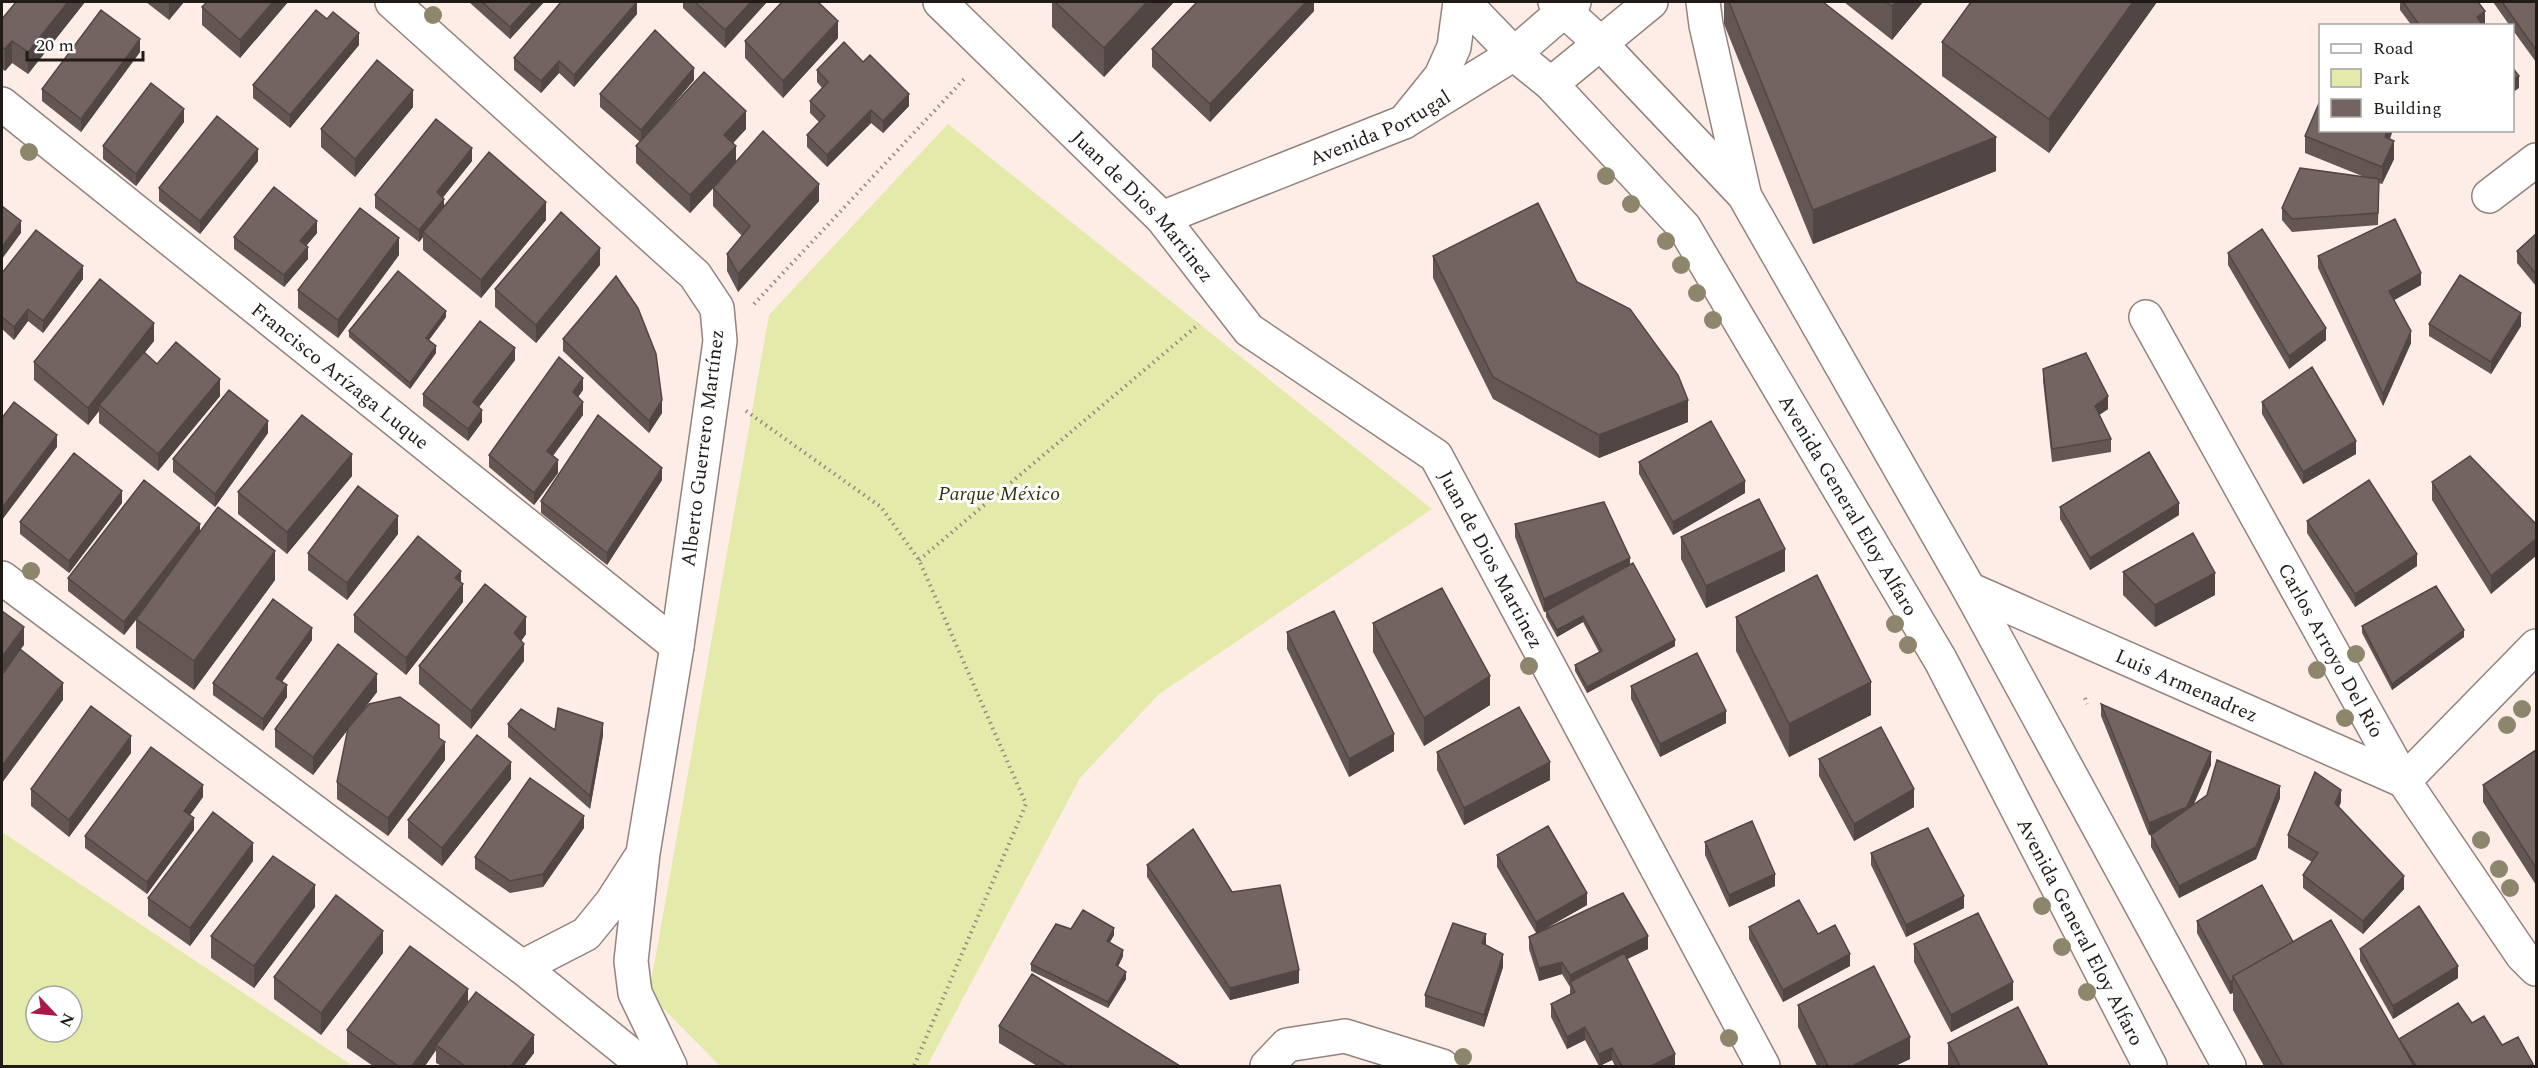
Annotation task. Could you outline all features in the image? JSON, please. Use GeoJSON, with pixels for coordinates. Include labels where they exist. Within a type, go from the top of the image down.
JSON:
{"type":"FeatureCollection","features":[{"type":"Feature","properties":{"kind":"street","name":"Alberto Guerrero Martínez"},"geometry":{"type":"LineString","coordinates":[[392,2],[695,275],[717,308],[720,341],[677,646],[643,853],[631,961],[635,993],[670,1066]]}},
{"type":"Feature","properties":{"kind":"street","name":"Juan de Dios Martinez"},"geometry":{"type":"LineString","coordinates":[[940,2],[1162,218],[1250,330],[1436,456],[1763,1066]]}},
{"type":"Feature","properties":{"kind":"street","name":"Avenida General Eloy Alfaro"},"geometry":{"type":"LineString","coordinates":[[1462,2],[1514,54],[1551,84],[1684,227],[1941,661],[2150,1066]]}},
{"type":"Feature","properties":{"kind":"street"},"geometry":{"type":"LineString","coordinates":[[1404,122],[1441,76],[1454,46],[1462,2]]}},
{"type":"Feature","properties":{"kind":"street"},"geometry":{"type":"LineString","coordinates":[[1551,84],[1599,42],[1651,2]]}},
{"type":"Feature","properties":{"kind":"street"},"geometry":{"type":"LineString","coordinates":[[1703,2],[1706,26],[1744,195]]}},
{"type":"Feature","properties":{"kind":"street","name":"Avenida Portugal"},"geometry":{"type":"LineString","coordinates":[[1162,218],[1404,122],[1514,54],[1564,4]]}},
{"type":"Feature","properties":{"kind":"street"},"geometry":{"type":"LineString","coordinates":[[1564,4],[1744,195],[1969,589],[2229,1066]]}},
{"type":"Feature","properties":{"kind":"street","name":"Francisco Arízaga Luque"},"geometry":{"type":"LineString","coordinates":[[2,104],[677,646]]}},
{"type":"Feature","properties":{"kind":"street"},"geometry":{"type":"LineString","coordinates":[[2489,196],[2536,160]]}},
{"type":"Feature","properties":{"kind":"street","name":"Carlos Arroyo Del Río"},"geometry":{"type":"LineString","coordinates":[[2146,317],[2404,781],[2522,955],[2536,969]]}},
{"type":"Feature","properties":{"kind":"street"},"geometry":{"type":"LineString","coordinates":[[2,578],[522,967],[645,1066]]}},
{"type":"Feature","properties":{"kind":"street","name":"Luis Armenadrez"},"geometry":{"type":"LineString","coordinates":[[1969,589],[2404,781]]}},
{"type":"Feature","properties":{"kind":"street"},"geometry":{"type":"LineString","coordinates":[[2404,781],[2536,646]]}},
{"type":"Feature","properties":{"kind":"street","name":"Alberto Guerrero Martínez"},"geometry":{"type":"LineString","coordinates":[[522,967],[586,934],[612,902],[643,853]]}},
{"type":"Feature","properties":{"kind":"street"},"geometry":{"type":"LineString","coordinates":[[1267,1066],[1287,1045],[1345,1036],[1442,1066]]}},
{"type":"Feature","properties":{"kind":"path"},"geometry":{"type":"LineString","coordinates":[[749,310],[973,70]]}},
{"type":"Feature","properties":{"kind":"path"},"geometry":{"type":"LineString","coordinates":[[919,560],[1207,318]]}},
{"type":"Feature","properties":{"kind":"path"},"geometry":{"type":"LineString","coordinates":[[744,410],[881,507],[919,560],[1026,804],[914,1066]]}},
{"type":"Feature","properties":{"kind":"path"},"geometry":{"type":"LineString","coordinates":[[2085,698],[2087,704]]}},
{"type":"Feature","properties":{"kind":"green space","name":"Parque México"},"geometry":{"type":"Polygon","coordinates":[[[948,124],[1432,509],[1159,694],[1080,778],[927,1066],[720,1066],[649,994],[769,315],[948,124]]]}},
{"type":"Feature","properties":{"kind":"green space"},"geometry":{"type":"Polygon","coordinates":[[[2,832],[353,1066],[2,1066],[2,832]]]}},
{"type":"Feature","properties":{"kind":"building"},"geometry":{"type":"Polygon","coordinates":[[[16,2],[68,2],[28,52],[12,41],[5,49],[2,47],[2,19],[16,2]]]}},
{"type":"Feature","properties":{"kind":"building"},"geometry":{"type":"Polygon","coordinates":[[[207,2],[273,2],[240,40],[202,7],[207,2]]]}},
{"type":"Feature","properties":{"kind":"building"},"geometry":{"type":"Polygon","coordinates":[[[482,2],[533,2],[510,27],[482,2]]]}},
{"type":"Feature","properties":{"kind":"building"},"geometry":{"type":"Polygon","coordinates":[[[561,2],[637,2],[574,75],[559,61],[541,81],[514,58],[561,2]]]}},
{"type":"Feature","properties":{"kind":"building"},"geometry":{"type":"Polygon","coordinates":[[[695,2],[751,2],[725,30],[695,2]]]}},
{"type":"Feature","properties":{"kind":"building"},"geometry":{"type":"Polygon","coordinates":[[[782,2],[818,2],[838,21],[783,81],[745,41],[782,2]]]}},
{"type":"Feature","properties":{"kind":"building"},"geometry":{"type":"Polygon","coordinates":[[[1055,2],[1147,2],[1104,48],[1055,2]]]}},
{"type":"Feature","properties":{"kind":"building"},"geometry":{"type":"Polygon","coordinates":[[[1197,2],[1306,2],[1210,104],[1152,49],[1197,2]]]}},
{"type":"Feature","properties":{"kind":"building"},"geometry":{"type":"Polygon","coordinates":[[[1729,2],[1823,2],[1996,137],[1813,210],[1729,2]]]}},
{"type":"Feature","properties":{"kind":"building"},"geometry":{"type":"Polygon","coordinates":[[[1971,2],[2133,2],[2049,119],[1942,42],[1971,2]]]}},
{"type":"Feature","properties":{"kind":"building"},"geometry":{"type":"Polygon","coordinates":[[[2403,2],[2478,2],[2485,11],[2477,17],[2482,24],[2419,24],[2403,2]]]}},
{"type":"Feature","properties":{"kind":"building"},"geometry":{"type":"Polygon","coordinates":[[[2502,2],[2536,2],[2536,50],[2502,2]]]}},
{"type":"Feature","properties":{"kind":"building"},"geometry":{"type":"Polygon","coordinates":[[[101,10],[140,39],[81,119],[42,89],[101,10]]]}},
{"type":"Feature","properties":{"kind":"building"},"geometry":{"type":"Polygon","coordinates":[[[316,10],[327,19],[333,12],[359,33],[290,115],[253,85],[316,10]]]}},
{"type":"Feature","properties":{"kind":"building"},"geometry":{"type":"Polygon","coordinates":[[[655,30],[694,68],[641,130],[600,94],[655,30]]]}},
{"type":"Feature","properties":{"kind":"building"},"geometry":{"type":"Polygon","coordinates":[[[844,42],[863,62],[870,55],[909,94],[883,121],[871,110],[827,155],[807,135],[825,116],[810,101],[828,82],[817,70],[844,42]]]}},
{"type":"Feature","properties":{"kind":"building"},"geometry":{"type":"Polygon","coordinates":[[[377,60],[413,90],[355,159],[321,129],[377,60]]]}},
{"type":"Feature","properties":{"kind":"building"},"geometry":{"type":"Polygon","coordinates":[[[2514,70],[2519,76],[2514,79],[2514,70]]]}},
{"type":"Feature","properties":{"kind":"building"},"geometry":{"type":"Polygon","coordinates":[[[704,72],[746,111],[724,135],[736,146],[690,195],[636,146],[704,72]]]}},
{"type":"Feature","properties":{"kind":"building"},"geometry":{"type":"Polygon","coordinates":[[[151,83],[184,109],[136,174],[103,146],[151,83]]]}},
{"type":"Feature","properties":{"kind":"building"},"geometry":{"type":"Polygon","coordinates":[[[2319,103],[2319,132],[2386,132],[2385,137],[2394,141],[2382,167],[2305,136],[2319,103]]]}},
{"type":"Feature","properties":{"kind":"building"},"geometry":{"type":"Polygon","coordinates":[[[217,116],[258,149],[200,221],[159,188],[217,116]]]}},
{"type":"Feature","properties":{"kind":"building"},"geometry":{"type":"Polygon","coordinates":[[[436,119],[472,148],[437,192],[444,199],[419,230],[375,195],[436,119]]]}},
{"type":"Feature","properties":{"kind":"building"},"geometry":{"type":"Polygon","coordinates":[[[763,131],[819,184],[738,274],[727,254],[750,226],[713,188],[763,131]]]}},
{"type":"Feature","properties":{"kind":"building"},"geometry":{"type":"Polygon","coordinates":[[[489,152],[546,202],[481,280],[423,232],[489,152]]]}},
{"type":"Feature","properties":{"kind":"building"},"geometry":{"type":"Polygon","coordinates":[[[2300,168],[2379,179],[2378,213],[2292,219],[2282,208],[2300,168]]]}},
{"type":"Feature","properties":{"kind":"building"},"geometry":{"type":"Polygon","coordinates":[[[274,187],[317,221],[300,241],[308,247],[284,275],[234,237],[274,187]]]}},
{"type":"Feature","properties":{"kind":"building"},"geometry":{"type":"Polygon","coordinates":[[[1538,203],[1577,282],[1630,309],[1678,375],[1688,400],[1599,435],[1493,377],[1433,256],[1538,203]]]}},
{"type":"Feature","properties":{"kind":"building"},"geometry":{"type":"Polygon","coordinates":[[[2,206],[21,221],[2,247],[2,206]]]}},
{"type":"Feature","properties":{"kind":"building"},"geometry":{"type":"Polygon","coordinates":[[[360,208],[399,238],[338,320],[298,290],[360,208]]]}},
{"type":"Feature","properties":{"kind":"building"},"geometry":{"type":"Polygon","coordinates":[[[561,212],[600,248],[536,325],[495,289],[561,212]]]}},
{"type":"Feature","properties":{"kind":"building"},"geometry":{"type":"Polygon","coordinates":[[[2395,219],[2421,273],[2389,291],[2411,331],[2383,394],[2318,256],[2395,219]]]}},
{"type":"Feature","properties":{"kind":"building"},"geometry":{"type":"Polygon","coordinates":[[[2262,229],[2326,328],[2289,356],[2228,253],[2262,229]]]}},
{"type":"Feature","properties":{"kind":"building"},"geometry":{"type":"Polygon","coordinates":[[[36,230],[83,266],[43,321],[28,309],[14,327],[2,317],[2,273],[36,230]]]}},
{"type":"Feature","properties":{"kind":"building"},"geometry":{"type":"Polygon","coordinates":[[[2536,234],[2536,274],[2517,251],[2536,234]]]}},
{"type":"Feature","properties":{"kind":"building"},"geometry":{"type":"Polygon","coordinates":[[[398,271],[446,311],[426,338],[436,346],[410,383],[349,331],[398,271]]]}},
{"type":"Feature","properties":{"kind":"building"},"geometry":{"type":"Polygon","coordinates":[[[2460,275],[2521,313],[2491,362],[2429,324],[2460,275]]]}},
{"type":"Feature","properties":{"kind":"building"},"geometry":{"type":"Polygon","coordinates":[[[616,276],[638,308],[656,354],[662,400],[649,421],[563,339],[616,276]]]}},
{"type":"Feature","properties":{"kind":"building"},"geometry":{"type":"Polygon","coordinates":[[[100,279],[154,323],[88,408],[34,362],[100,279]]]}},
{"type":"Feature","properties":{"kind":"building"},"geometry":{"type":"Polygon","coordinates":[[[480,321],[515,348],[473,402],[482,410],[468,429],[423,394],[480,321]]]}},
{"type":"Feature","properties":{"kind":"building"},"geometry":{"type":"Polygon","coordinates":[[[176,342],[220,379],[158,454],[99,405],[144,352],[157,364],[176,342]]]}},
{"type":"Feature","properties":{"kind":"building"},"geometry":{"type":"Polygon","coordinates":[[[2086,353],[2108,396],[2095,406],[2111,439],[2052,449],[2043,369],[2086,353]]]}},
{"type":"Feature","properties":{"kind":"building"},"geometry":{"type":"Polygon","coordinates":[[[559,357],[583,378],[573,392],[583,402],[547,451],[558,460],[534,493],[489,455],[559,357]]]}},
{"type":"Feature","properties":{"kind":"building"},"geometry":{"type":"Polygon","coordinates":[[[2312,367],[2356,441],[2303,472],[2262,402],[2312,367]]]}},
{"type":"Feature","properties":{"kind":"building"},"geometry":{"type":"Polygon","coordinates":[[[229,390],[268,421],[215,494],[173,459],[229,390]]]}},
{"type":"Feature","properties":{"kind":"building"},"geometry":{"type":"Polygon","coordinates":[[[14,402],[57,435],[2,508],[2,418],[14,402]]]}},
{"type":"Feature","properties":{"kind":"building"},"geometry":{"type":"Polygon","coordinates":[[[302,415],[352,454],[287,532],[238,492],[302,415]]]}},
{"type":"Feature","properties":{"kind":"building"},"geometry":{"type":"Polygon","coordinates":[[[598,415],[662,468],[607,553],[541,501],[598,415]]]}},
{"type":"Feature","properties":{"kind":"building"},"geometry":{"type":"Polygon","coordinates":[[[1711,421],[1745,481],[1673,522],[1639,462],[1711,421]]]}},
{"type":"Feature","properties":{"kind":"building"},"geometry":{"type":"Polygon","coordinates":[[[2149,452],[2179,503],[2090,558],[2060,507],[2149,452]]]}},
{"type":"Feature","properties":{"kind":"building"},"geometry":{"type":"Polygon","coordinates":[[[74,453],[122,491],[69,561],[20,522],[74,453]]]}},
{"type":"Feature","properties":{"kind":"building"},"geometry":{"type":"Polygon","coordinates":[[[2470,456],[2536,524],[2536,539],[2491,576],[2432,482],[2470,456]]]}},
{"type":"Feature","properties":{"kind":"building"},"geometry":{"type":"Polygon","coordinates":[[[144,480],[200,524],[124,622],[68,578],[144,480]]]}},
{"type":"Feature","properties":{"kind":"building"},"geometry":{"type":"Polygon","coordinates":[[[2369,480],[2417,554],[2355,594],[2307,521],[2369,480]]]}},
{"type":"Feature","properties":{"kind":"building"},"geometry":{"type":"Polygon","coordinates":[[[358,486],[398,516],[347,583],[308,553],[358,486]]]}},
{"type":"Feature","properties":{"kind":"building"},"geometry":{"type":"Polygon","coordinates":[[[1759,499],[1785,549],[1706,586],[1681,537],[1759,499]]]}},
{"type":"Feature","properties":{"kind":"building"},"geometry":{"type":"Polygon","coordinates":[[[1604,502],[1630,558],[1544,599],[1515,524],[1604,502]]]}},
{"type":"Feature","properties":{"kind":"building"},"geometry":{"type":"Polygon","coordinates":[[[218,507],[275,551],[194,661],[136,619],[218,507]]]}},
{"type":"Feature","properties":{"kind":"building"},"geometry":{"type":"Polygon","coordinates":[[[2193,533],[2215,573],[2155,605],[2123,572],[2193,533]]]}},
{"type":"Feature","properties":{"kind":"building"},"geometry":{"type":"Polygon","coordinates":[[[418,536],[461,571],[455,578],[463,584],[406,658],[354,615],[418,536]]]}},
{"type":"Feature","properties":{"kind":"building"},"geometry":{"type":"Polygon","coordinates":[[[1633,563],[1675,640],[1587,687],[1575,665],[1602,651],[1583,616],[1557,630],[1546,611],[1633,563]]]}},
{"type":"Feature","properties":{"kind":"building"},"geometry":{"type":"Polygon","coordinates":[[[1817,575],[1871,682],[1789,724],[1736,617],[1817,575]]]}},
{"type":"Feature","properties":{"kind":"building"},"geometry":{"type":"Polygon","coordinates":[[[485,584],[526,617],[514,633],[524,644],[471,711],[419,666],[485,584]]]}},
{"type":"Feature","properties":{"kind":"building"},"geometry":{"type":"Polygon","coordinates":[[[2436,586],[2464,630],[2392,684],[2362,626],[2436,586]]]}},
{"type":"Feature","properties":{"kind":"building"},"geometry":{"type":"Polygon","coordinates":[[[1442,588],[1490,676],[1424,718],[1373,623],[1442,588]]]}},
{"type":"Feature","properties":{"kind":"building"},"geometry":{"type":"Polygon","coordinates":[[[273,599],[312,628],[276,678],[287,685],[263,719],[213,683],[273,599]]]}},
{"type":"Feature","properties":{"kind":"building"},"geometry":{"type":"Polygon","coordinates":[[[2,611],[24,627],[2,657],[2,611]]]}},
{"type":"Feature","properties":{"kind":"building"},"geometry":{"type":"Polygon","coordinates":[[[1334,611],[1394,734],[1349,759],[1287,632],[1334,611]]]}},
{"type":"Feature","properties":{"kind":"building"},"geometry":{"type":"Polygon","coordinates":[[[338,644],[377,674],[313,757],[275,729],[338,644]]]}},
{"type":"Feature","properties":{"kind":"building"},"geometry":{"type":"Polygon","coordinates":[[[20,649],[63,683],[2,766],[2,675],[20,649]]]}},
{"type":"Feature","properties":{"kind":"building"},"geometry":{"type":"Polygon","coordinates":[[[1697,653],[1726,711],[1660,744],[1631,686],[1697,653]]]}},
{"type":"Feature","properties":{"kind":"building"},"geometry":{"type":"Polygon","coordinates":[[[400,697],[439,725],[439,738],[445,742],[388,818],[337,782],[348,728],[369,704],[400,697]]]}},
{"type":"Feature","properties":{"kind":"building"},"geometry":{"type":"Polygon","coordinates":[[[2101,704],[2211,752],[2187,807],[2149,823],[2101,704]]]}},
{"type":"Feature","properties":{"kind":"building"},"geometry":{"type":"Polygon","coordinates":[[[91,706],[131,736],[69,820],[31,789],[91,706]]]}},
{"type":"Feature","properties":{"kind":"building"},"geometry":{"type":"Polygon","coordinates":[[[1519,707],[1550,762],[1464,808],[1437,752],[1519,707]]]}},
{"type":"Feature","properties":{"kind":"building"},"geometry":{"type":"Polygon","coordinates":[[[558,708],[603,723],[590,796],[508,724],[521,709],[555,730],[558,708]]]}},
{"type":"Feature","properties":{"kind":"building"},"geometry":{"type":"Polygon","coordinates":[[[1881,727],[1914,789],[1854,824],[1819,759],[1881,727]]]}},
{"type":"Feature","properties":{"kind":"building"},"geometry":{"type":"Polygon","coordinates":[[[477,735],[511,762],[442,848],[408,820],[477,735]]]}},
{"type":"Feature","properties":{"kind":"building"},"geometry":{"type":"Polygon","coordinates":[[[151,747],[203,785],[184,811],[194,818],[147,882],[85,836],[151,747]]]}},
{"type":"Feature","properties":{"kind":"building"},"geometry":{"type":"Polygon","coordinates":[[[2536,750],[2536,868],[2483,785],[2536,750]]]}},
{"type":"Feature","properties":{"kind":"building"},"geometry":{"type":"Polygon","coordinates":[[[2217,760],[2280,786],[2256,847],[2179,886],[2151,835],[2207,795],[2217,760]]]}},
{"type":"Feature","properties":{"kind":"building"},"geometry":{"type":"Polygon","coordinates":[[[2315,772],[2341,790],[2335,803],[2404,876],[2363,921],[2303,875],[2318,853],[2288,835],[2315,772]]]}},
{"type":"Feature","properties":{"kind":"building"},"geometry":{"type":"Polygon","coordinates":[[[530,778],[584,816],[543,874],[510,881],[475,857],[530,778]]]}},
{"type":"Feature","properties":{"kind":"building"},"geometry":{"type":"Polygon","coordinates":[[[213,812],[253,843],[190,928],[148,898],[213,812]]]}},
{"type":"Feature","properties":{"kind":"building"},"geometry":{"type":"Polygon","coordinates":[[[1752,821],[1775,874],[1729,895],[1705,842],[1752,821]]]}},
{"type":"Feature","properties":{"kind":"building"},"geometry":{"type":"Polygon","coordinates":[[[1548,826],[1587,893],[1536,922],[1497,855],[1548,826]]]}},
{"type":"Feature","properties":{"kind":"building"},"geometry":{"type":"Polygon","coordinates":[[[1928,828],[1964,896],[1906,925],[1871,853],[1928,828]]]}},
{"type":"Feature","properties":{"kind":"building"},"geometry":{"type":"Polygon","coordinates":[[[1193,829],[1232,892],[1280,885],[1299,970],[1230,988],[1147,865],[1193,829]]]}},
{"type":"Feature","properties":{"kind":"building"},"geometry":{"type":"Polygon","coordinates":[[[273,856],[315,885],[254,966],[211,936],[273,856]]]}},
{"type":"Feature","properties":{"kind":"building"},"geometry":{"type":"Polygon","coordinates":[[[2262,885],[2293,942],[2233,976],[2230,982],[2197,921],[2262,885]]]}},
{"type":"Feature","properties":{"kind":"building"},"geometry":{"type":"Polygon","coordinates":[[[1623,893],[1648,936],[1570,975],[1562,962],[1539,968],[1529,937],[1623,893]]]}},
{"type":"Feature","properties":{"kind":"building"},"geometry":{"type":"Polygon","coordinates":[[[336,895],[383,931],[321,1013],[274,977],[336,895]]]}},
{"type":"Feature","properties":{"kind":"building"},"geometry":{"type":"Polygon","coordinates":[[[1799,900],[1818,934],[1835,925],[1850,954],[1783,990],[1749,927],[1799,900]]]}},
{"type":"Feature","properties":{"kind":"building"},"geometry":{"type":"Polygon","coordinates":[[[2419,906],[2458,966],[2393,1006],[2360,949],[2419,906]]]}},
{"type":"Feature","properties":{"kind":"building"},"geometry":{"type":"Polygon","coordinates":[[[1083,910],[1114,928],[1107,941],[1123,950],[1116,965],[1126,972],[1108,1002],[1031,964],[1056,924],[1071,929],[1083,910]]]}},
{"type":"Feature","properties":{"kind":"building"},"geometry":{"type":"Polygon","coordinates":[[[1978,913],[2013,982],[1951,1015],[1914,944],[1978,913]]]}},
{"type":"Feature","properties":{"kind":"building"},"geometry":{"type":"Polygon","coordinates":[[[2331,920],[2414,1066],[2283,1066],[2233,976],[2331,920]]]}},
{"type":"Feature","properties":{"kind":"building"},"geometry":{"type":"Polygon","coordinates":[[[1453,923],[1486,934],[1482,943],[1503,954],[1484,1015],[1425,995],[1453,923]]]}},
{"type":"Feature","properties":{"kind":"building"},"geometry":{"type":"Polygon","coordinates":[[[410,946],[468,989],[412,1066],[398,1066],[347,1030],[410,946]]]}},
{"type":"Feature","properties":{"kind":"building"},"geometry":{"type":"Polygon","coordinates":[[[1624,953],[1675,1054],[1651,1066],[1622,1066],[1612,1048],[1599,1054],[1585,1027],[1567,1037],[1551,1004],[1575,992],[1570,982],[1624,953]]]}},
{"type":"Feature","properties":{"kind":"building"},"geometry":{"type":"Polygon","coordinates":[[[1874,966],[1910,1037],[1852,1066],[1828,1066],[1798,1005],[1874,966]]]}},
{"type":"Feature","properties":{"kind":"building"},"geometry":{"type":"Polygon","coordinates":[[[1032,974],[1180,1066],[1066,1066],[999,1026],[1032,974]]]}},
{"type":"Feature","properties":{"kind":"building"},"geometry":{"type":"Polygon","coordinates":[[[476,992],[534,1035],[511,1066],[465,1066],[436,1045],[476,992]]]}},
{"type":"Feature","properties":{"kind":"building"},"geometry":{"type":"Polygon","coordinates":[[[2458,1003],[2472,1023],[2484,1016],[2502,1045],[2518,1037],[2533,1064],[2528,1066],[2416,1066],[2399,1039],[2458,1003]]]}},
{"type":"Feature","properties":{"kind":"building"},"geometry":{"type":"Polygon","coordinates":[[[2018,1007],[2048,1066],[1960,1066],[1948,1043],[2018,1007]]]}}]}
